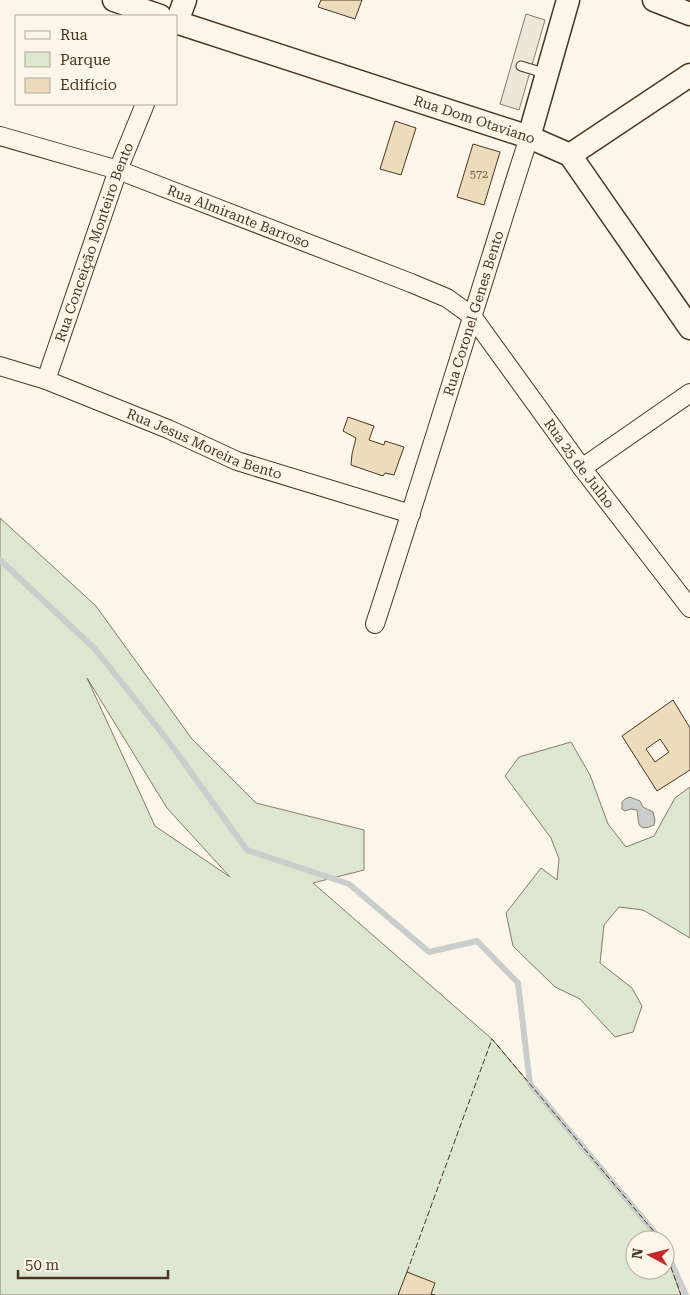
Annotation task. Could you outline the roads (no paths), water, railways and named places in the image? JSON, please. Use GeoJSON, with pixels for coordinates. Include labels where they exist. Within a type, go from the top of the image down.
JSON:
{"type":"FeatureCollection","features":[{"type":"Feature","properties":{"kind":"street","name":"Rua Dom Otaviano"},"geometry":{"type":"LineString","coordinates":[[114,0],[156,15]]}},
{"type":"Feature","properties":{"kind":"street"},"geometry":{"type":"LineString","coordinates":[[176,15],[185,0]]}},
{"type":"Feature","properties":{"kind":"street","name":"Rua Coronel Genes Bento"},"geometry":{"type":"LineString","coordinates":[[375,624],[529,138],[568,0]]}},
{"type":"Feature","properties":{"kind":"street"},"geometry":{"type":"LineString","coordinates":[[654,0],[690,14]]}},
{"type":"Feature","properties":{"kind":"street","name":"Rua Dom Otaviano"},"geometry":{"type":"LineString","coordinates":[[178,23],[529,138],[570,155]]}},
{"type":"Feature","properties":{"kind":"street"},"geometry":{"type":"LineString","coordinates":[[690,75],[570,155],[690,328]]}},
{"type":"Feature","properties":{"kind":"street","name":"Rua Conceição Monteiro Bento"},"geometry":{"type":"LineString","coordinates":[[46,380],[118,170],[145,105]]}},
{"type":"Feature","properties":{"kind":"street","name":"Rua Almirante Barroso"},"geometry":{"type":"LineString","coordinates":[[0,136],[118,170],[411,282],[447,298],[472,316]]}},
{"type":"Feature","properties":{"kind":"street","name":"Rua 25 de Julho"},"geometry":{"type":"LineString","coordinates":[[472,316],[582,468],[690,608]]}},
{"type":"Feature","properties":{"kind":"street","name":"Rua Jesus Moreira Bento"},"geometry":{"type":"LineString","coordinates":[[0,366],[46,380],[168,430],[237,461],[411,514]]}},
{"type":"Feature","properties":{"kind":"street"},"geometry":{"type":"LineString","coordinates":[[582,468],[690,393]]}},
{"type":"Feature","properties":{"kind":"lane"},"geometry":{"type":"LineString","coordinates":[[521,66],[547,74]]}},
{"type":"Feature","properties":{"kind":"waterway"},"geometry":{"type":"LineString","coordinates":[[0,560],[95,649],[169,742],[247,850],[349,884],[429,952],[477,941],[518,983],[530,1084],[653,1230]]}},
{"type":"Feature","properties":{"kind":"waterway"},"geometry":{"type":"LineString","coordinates":[[675,1271],[686,1295]]}}]}
